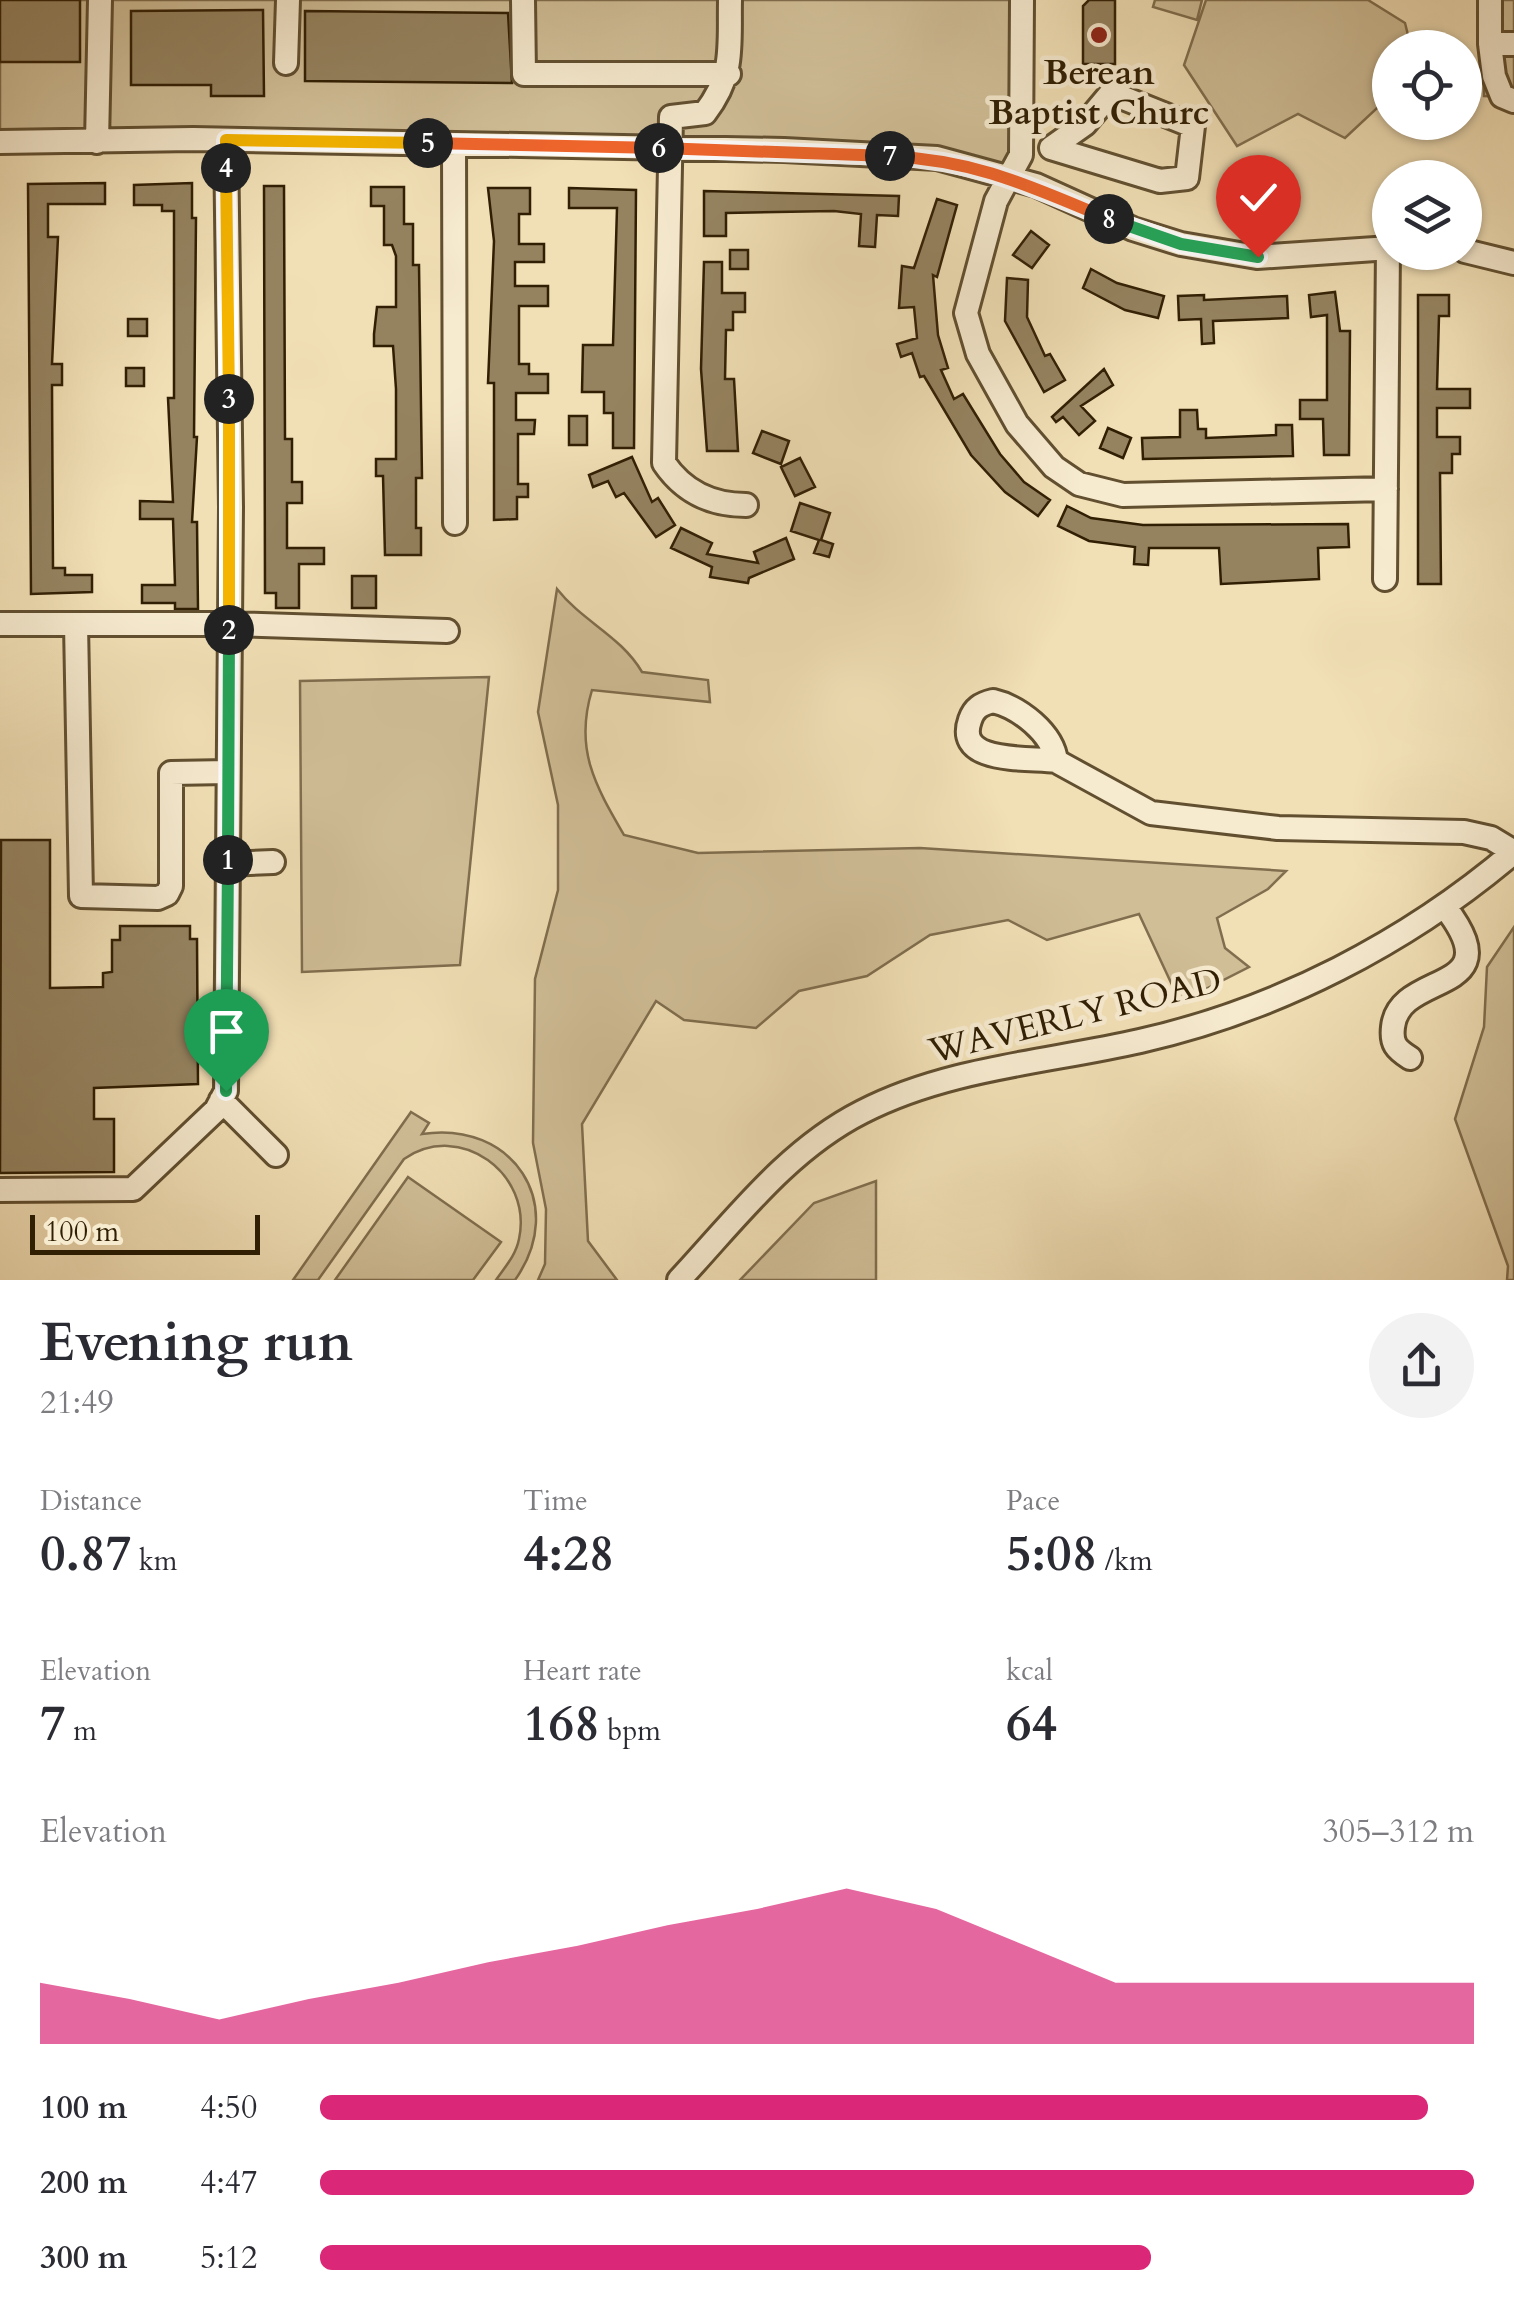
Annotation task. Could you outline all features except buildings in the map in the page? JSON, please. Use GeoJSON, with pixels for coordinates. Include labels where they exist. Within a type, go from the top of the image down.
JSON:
{"type":"FeatureCollection","features":[{"type":"Feature","properties":{"kind":"street"},"geometry":{"type":"LineString","coordinates":[[98,142],[100,0]]}},
{"type":"Feature","properties":{"kind":"street"},"geometry":{"type":"LineString","coordinates":[[286,63],[288,0]]}},
{"type":"Feature","properties":{"kind":"street"},"geometry":{"type":"LineString","coordinates":[[523,0],[524,74],[729,74]]}},
{"type":"Feature","properties":{"kind":"street"},"geometry":{"type":"LineString","coordinates":[[730,0],[729,74],[705,112],[671,118],[664,462],[679,486],[723,505],[746,505]]}},
{"type":"Feature","properties":{"kind":"street"},"geometry":{"type":"LineString","coordinates":[[1022,0],[1021,155],[982,245],[966,313],[978,354],[1018,424],[1054,467],[1079,484],[1122,495],[1386,488]]}},
{"type":"Feature","properties":{"kind":"street"},"geometry":{"type":"LineString","coordinates":[[1490,0],[1502,44],[1494,76],[1502,96],[1514,101]]}},
{"type":"Feature","properties":{"kind":"street"},"geometry":{"type":"LineString","coordinates":[[1021,155],[1050,148],[1085,124],[1111,93],[1192,126],[1188,178],[1160,181],[1050,148]]}},
{"type":"Feature","properties":{"kind":"street"},"geometry":{"type":"LineString","coordinates":[[0,1190],[133,1189],[226,1091],[226,140]]}},
{"type":"Feature","properties":{"kind":"street"},"geometry":{"type":"LineString","coordinates":[[0,142],[226,140],[937,158],[1009,176],[1133,229],[1181,244],[1258,257],[1372,249]]}},
{"type":"Feature","properties":{"kind":"street"},"geometry":{"type":"LineString","coordinates":[[454,144],[454,523]]}},
{"type":"Feature","properties":{"kind":"street"},"geometry":{"type":"LineString","coordinates":[[1482,255],[1514,263]]}},
{"type":"Feature","properties":{"kind":"street"},"geometry":{"type":"LineString","coordinates":[[1384,579],[1389,270]]}},
{"type":"Feature","properties":{"kind":"street"},"geometry":{"type":"LineString","coordinates":[[0,624],[229,624],[447,631]]}},
{"type":"Feature","properties":{"kind":"street"},"geometry":{"type":"LineString","coordinates":[[76,624],[81,896],[105,899],[167,894],[171,773],[228,772]]}},
{"type":"Feature","properties":{"kind":"street"},"geometry":{"type":"LineString","coordinates":[[1056,760],[1151,813],[1278,828],[1464,832],[1491,838],[1514,852]]}},
{"type":"Feature","properties":{"kind":"street","name":"WAVERLY ROAD"},"geometry":{"type":"LineString","coordinates":[[679,1280],[784,1167],[862,1112],[974,1074],[1139,1042],[1224,1019],[1350,963],[1445,907],[1514,852]]}},
{"type":"Feature","properties":{"kind":"street"},"geometry":{"type":"LineString","coordinates":[[228,864],[273,862]]}},
{"type":"Feature","properties":{"kind":"street"},"geometry":{"type":"LineString","coordinates":[[1410,1058],[1396,1050],[1392,1040],[1394,1018],[1403,1005],[1464,972],[1469,959],[1461,926],[1445,907]]}},
{"type":"Feature","properties":{"kind":"street"},"geometry":{"type":"LineString","coordinates":[[221,1100],[276,1155]]}},
{"type":"Feature","properties":{"kind":"shaded area"},"geometry":{"type":"Polygon","coordinates":[[[0,0],[1017,0],[1009,176],[937,158],[0,142],[0,0]]]}},
{"type":"Feature","properties":{"kind":"shaded area"},"geometry":{"type":"Polygon","coordinates":[[[1155,0],[1202,0],[1197,20],[1153,7],[1155,0]]]}},
{"type":"Feature","properties":{"kind":"shaded area"},"geometry":{"type":"Polygon","coordinates":[[[1206,0],[1368,0],[1405,23],[1407,30],[1372,30],[1372,113],[1345,138],[1298,114],[1237,146],[1184,65],[1206,0]]]}},
{"type":"Feature","properties":{"kind":"shaded area"},"geometry":{"type":"Polygon","coordinates":[[[1482,0],[1514,0],[1514,97],[1484,96],[1482,0]]]}},
{"type":"Feature","properties":{"kind":"shaded area"},"geometry":{"type":"Polygon","coordinates":[[[557,589],[624,648],[642,672],[708,680],[710,702],[592,690],[585,731],[590,766],[624,835],[698,853],[920,848],[1286,871],[1268,889],[1217,918],[1225,948],[1249,967],[1180,1002],[1139,914],[1047,940],[1008,920],[930,935],[867,976],[799,991],[756,1028],[684,1020],[656,1001],[582,1124],[588,1241],[617,1280],[538,1280],[545,1264],[546,1209],[533,1143],[535,979],[558,890],[558,805],[538,712],[557,589]]]}},
{"type":"Feature","properties":{"kind":"shaded area"},"geometry":{"type":"Polygon","coordinates":[[[489,677],[460,965],[302,972],[300,681],[489,677]]]}},
{"type":"Feature","properties":{"kind":"shaded area"},"geometry":{"type":"Polygon","coordinates":[[[1514,927],[1514,1280],[1507,1280],[1508,1266],[1455,1119],[1484,1027],[1487,967],[1514,927]]]}},
{"type":"Feature","properties":{"kind":"shaded area"},"geometry":{"type":"Polygon","coordinates":[[[411,1112],[429,1123],[422,1134],[454,1133],[482,1140],[505,1154],[522,1173],[533,1197],[536,1223],[530,1251],[515,1280],[496,1280],[513,1256],[519,1239],[520,1215],[515,1194],[504,1175],[488,1160],[469,1150],[448,1146],[426,1149],[404,1159],[318,1280],[293,1280],[411,1112]]]}},
{"type":"Feature","properties":{"kind":"shaded area"},"geometry":{"type":"Polygon","coordinates":[[[408,1177],[501,1242],[473,1280],[335,1280],[408,1177]]]}},
{"type":"Feature","properties":{"kind":"shaded area"},"geometry":{"type":"Polygon","coordinates":[[[876,1181],[876,1280],[740,1280],[814,1203],[876,1181]]]}},
{"type":"Feature","properties":{"kind":"place","name":"Berean Baptist Churc"},"geometry":{"type":"Point","coordinates":[1099,35]}},
{"type":"Feature","properties":{"kind":"route"},"geometry":{"type":"LineString","coordinates":[[226,1091],[231,506],[226,140],[784,150],[937,158],[1036,185],[1133,229],[1181,244],[1258,257]]}}]}
